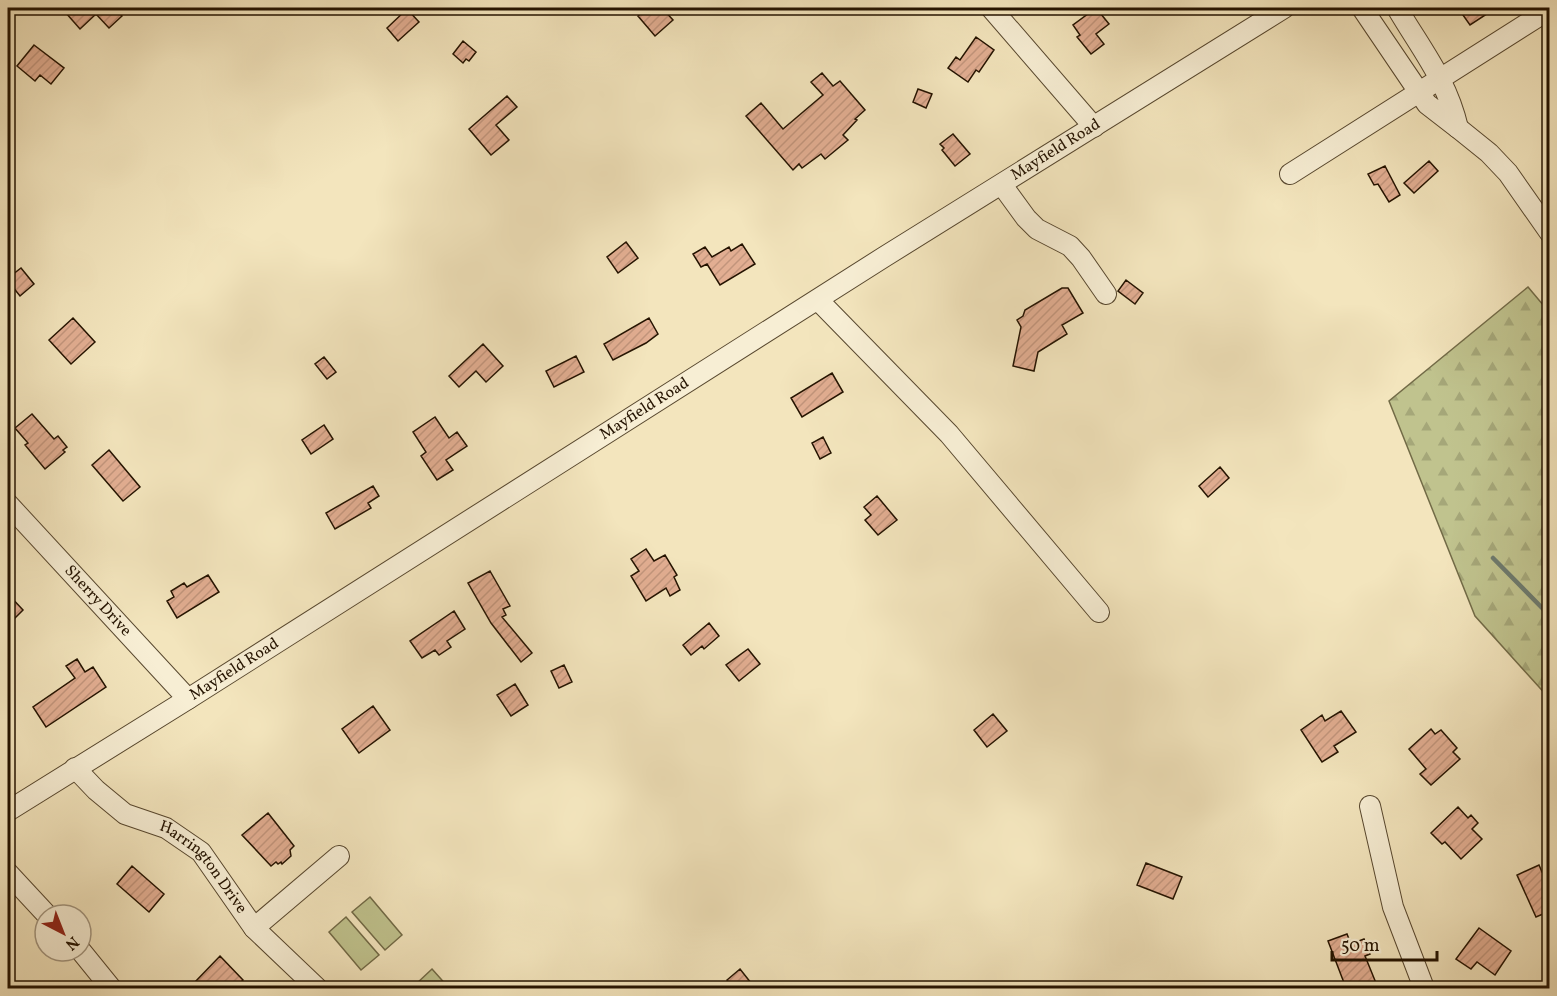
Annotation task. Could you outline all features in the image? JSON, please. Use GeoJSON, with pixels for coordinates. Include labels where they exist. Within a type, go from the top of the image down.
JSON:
{"type":"FeatureCollection","features":[{"type":"Feature","properties":{"kind":"street"},"geometry":{"type":"LineString","coordinates":[[991,8],[1094,127]]}},
{"type":"Feature","properties":{"kind":"street","name":"Mayfield Road"},"geometry":{"type":"LineString","coordinates":[[8,811],[1284,8]]}},
{"type":"Feature","properties":{"kind":"street"},"geometry":{"type":"LineString","coordinates":[[1362,8],[1427,104],[1489,153],[1508,173],[1550,232]]}},
{"type":"Feature","properties":{"kind":"street"},"geometry":{"type":"LineString","coordinates":[[1397,8],[1441,78],[1454,108],[1458,128]]}},
{"type":"Feature","properties":{"kind":"street"},"geometry":{"type":"LineString","coordinates":[[1290,174],[1550,9]]}},
{"type":"Feature","properties":{"kind":"street"},"geometry":{"type":"LineString","coordinates":[[1002,185],[1036,229],[1070,246],[1106,294]]}},
{"type":"Feature","properties":{"kind":"street"},"geometry":{"type":"LineString","coordinates":[[818,300],[950,434],[1099,612]]}},
{"type":"Feature","properties":{"kind":"street","name":"Sherry Drive"},"geometry":{"type":"LineString","coordinates":[[8,504],[188,699]]}},
{"type":"Feature","properties":{"kind":"street","name":"Harrington Drive"},"geometry":{"type":"LineString","coordinates":[[75,768],[96,790],[125,814],[166,828],[201,852],[254,928],[317,988]]}},
{"type":"Feature","properties":{"kind":"street"},"geometry":{"type":"LineString","coordinates":[[1370,806],[1393,907],[1424,988]]}},
{"type":"Feature","properties":{"kind":"street"},"geometry":{"type":"LineString","coordinates":[[254,928],[339,856]]}},
{"type":"Feature","properties":{"kind":"street"},"geometry":{"type":"LineString","coordinates":[[8,873],[36,903]]}},
{"type":"Feature","properties":{"kind":"street"},"geometry":{"type":"LineString","coordinates":[[91,963],[111,988]]}},
{"type":"Feature","properties":{"kind":"green space"},"geometry":{"type":"Polygon","coordinates":[[[1528,287],[1549,312],[1549,698],[1475,616],[1389,401],[1528,287]]]}},
{"type":"Feature","properties":{"kind":"green space"},"geometry":{"type":"Polygon","coordinates":[[[370,897],[402,935],[385,950],[352,912],[370,897]]]}},
{"type":"Feature","properties":{"kind":"green space"},"geometry":{"type":"Polygon","coordinates":[[[346,917],[379,955],[361,970],[329,932],[346,917]]]}},
{"type":"Feature","properties":{"kind":"green space"},"geometry":{"type":"Polygon","coordinates":[[[432,969],[449,988],[418,988],[415,985],[432,969]]]}},
{"type":"Feature","properties":{"kind":"building"},"geometry":{"type":"Polygon","coordinates":[[[72,8],[115,8],[122,16],[109,28],[96,14],[80,29],[66,13],[72,8]]]}},
{"type":"Feature","properties":{"kind":"building"},"geometry":{"type":"Polygon","coordinates":[[[648,8],[662,8],[673,20],[655,36],[638,16],[648,8]]]}},
{"type":"Feature","properties":{"kind":"building"},"geometry":{"type":"Polygon","coordinates":[[[1096,8],[1109,24],[1096,34],[1104,44],[1091,54],[1077,37],[1080,35],[1073,25],[1096,8]]]}},
{"type":"Feature","properties":{"kind":"building"},"geometry":{"type":"Polygon","coordinates":[[[1458,8],[1496,8],[1470,25],[1458,8]]]}},
{"type":"Feature","properties":{"kind":"building"},"geometry":{"type":"Polygon","coordinates":[[[407,9],[419,22],[398,41],[387,28],[407,9]]]}},
{"type":"Feature","properties":{"kind":"building"},"geometry":{"type":"Polygon","coordinates":[[[976,37],[994,50],[979,72],[976,70],[968,82],[948,68],[956,57],[960,60],[976,37]]]}},
{"type":"Feature","properties":{"kind":"building"},"geometry":{"type":"Polygon","coordinates":[[[463,41],[476,52],[469,61],[466,59],[463,63],[453,54],[463,41]]]}},
{"type":"Feature","properties":{"kind":"building"},"geometry":{"type":"Polygon","coordinates":[[[34,45],[64,68],[51,84],[40,75],[35,81],[17,66],[34,45]]]}},
{"type":"Feature","properties":{"kind":"building"},"geometry":{"type":"Polygon","coordinates":[[[822,73],[833,86],[840,81],[865,110],[843,135],[848,140],[825,159],[821,154],[802,168],[799,164],[793,170],[746,116],[761,103],[783,129],[823,95],[811,82],[822,73]]]}},
{"type":"Feature","properties":{"kind":"building"},"geometry":{"type":"Polygon","coordinates":[[[918,89],[932,94],[926,108],[913,102],[918,89]]]}},
{"type":"Feature","properties":{"kind":"building"},"geometry":{"type":"Polygon","coordinates":[[[507,96],[517,107],[496,125],[509,140],[491,155],[469,129],[507,96]]]}},
{"type":"Feature","properties":{"kind":"building"},"geometry":{"type":"Polygon","coordinates":[[[953,134],[970,154],[955,166],[940,144],[953,134]]]}},
{"type":"Feature","properties":{"kind":"building"},"geometry":{"type":"Polygon","coordinates":[[[1429,161],[1438,171],[1414,193],[1404,183],[1429,161]]]}},
{"type":"Feature","properties":{"kind":"building"},"geometry":{"type":"Polygon","coordinates":[[[1385,166],[1400,195],[1389,202],[1378,184],[1374,185],[1368,174],[1385,166]]]}},
{"type":"Feature","properties":{"kind":"building"},"geometry":{"type":"Polygon","coordinates":[[[626,242],[638,258],[618,273],[607,257],[626,242]]]}},
{"type":"Feature","properties":{"kind":"building"},"geometry":{"type":"Polygon","coordinates":[[[742,244],[755,264],[720,285],[707,264],[701,267],[693,254],[705,247],[712,257],[729,247],[731,251],[742,244]]]}},
{"type":"Feature","properties":{"kind":"building"},"geometry":{"type":"Polygon","coordinates":[[[21,268],[34,284],[20,296],[8,278],[21,268]]]}},
{"type":"Feature","properties":{"kind":"building"},"geometry":{"type":"Polygon","coordinates":[[[1126,280],[1143,293],[1135,304],[1118,291],[1126,280]]]}},
{"type":"Feature","properties":{"kind":"building"},"geometry":{"type":"Polygon","coordinates":[[[1062,288],[1068,288],[1083,313],[1062,325],[1067,334],[1038,352],[1034,371],[1013,366],[1021,327],[1017,320],[1023,316],[1025,310],[1062,288]]]}},
{"type":"Feature","properties":{"kind":"building"},"geometry":{"type":"Polygon","coordinates":[[[73,318],[95,342],[71,364],[49,340],[73,318]]]}},
{"type":"Feature","properties":{"kind":"building"},"geometry":{"type":"Polygon","coordinates":[[[649,318],[658,334],[613,360],[604,344],[649,318]]]}},
{"type":"Feature","properties":{"kind":"building"},"geometry":{"type":"Polygon","coordinates":[[[483,344],[503,366],[486,382],[476,371],[459,387],[449,376],[483,344]]]}},
{"type":"Feature","properties":{"kind":"building"},"geometry":{"type":"Polygon","coordinates":[[[576,356],[584,372],[554,387],[546,371],[576,356]]]}},
{"type":"Feature","properties":{"kind":"building"},"geometry":{"type":"Polygon","coordinates":[[[324,357],[336,372],[327,379],[315,364],[324,357]]]}},
{"type":"Feature","properties":{"kind":"building"},"geometry":{"type":"Polygon","coordinates":[[[832,373],[843,392],[802,417],[791,398],[832,373]]]}},
{"type":"Feature","properties":{"kind":"building"},"geometry":{"type":"Polygon","coordinates":[[[32,414],[54,439],[58,436],[67,447],[63,450],[65,452],[45,469],[25,445],[28,443],[15,428],[32,414]]]}},
{"type":"Feature","properties":{"kind":"building"},"geometry":{"type":"Polygon","coordinates":[[[435,417],[449,438],[457,432],[467,446],[446,460],[453,470],[437,480],[421,456],[426,452],[413,432],[435,417]]]}},
{"type":"Feature","properties":{"kind":"building"},"geometry":{"type":"Polygon","coordinates":[[[324,425],[333,439],[311,454],[302,440],[324,425]]]}},
{"type":"Feature","properties":{"kind":"building"},"geometry":{"type":"Polygon","coordinates":[[[823,437],[831,453],[820,459],[812,443],[823,437]]]}},
{"type":"Feature","properties":{"kind":"building"},"geometry":{"type":"Polygon","coordinates":[[[109,450],[140,487],[123,501],[92,465],[109,450]]]}},
{"type":"Feature","properties":{"kind":"building"},"geometry":{"type":"Polygon","coordinates":[[[1220,467],[1229,478],[1208,497],[1199,486],[1220,467]]]}},
{"type":"Feature","properties":{"kind":"building"},"geometry":{"type":"Polygon","coordinates":[[[373,486],[379,496],[368,503],[371,508],[335,529],[326,513],[373,486]]]}},
{"type":"Feature","properties":{"kind":"building"},"geometry":{"type":"Polygon","coordinates":[[[877,496],[897,520],[878,535],[865,520],[871,515],[864,507],[877,496]]]}},
{"type":"Feature","properties":{"kind":"building"},"geometry":{"type":"Polygon","coordinates":[[[646,549],[654,561],[665,555],[677,575],[674,577],[680,590],[670,596],[666,588],[646,601],[631,576],[639,571],[631,559],[646,549]]]}},
{"type":"Feature","properties":{"kind":"building"},"geometry":{"type":"Polygon","coordinates":[[[490,571],[510,606],[503,609],[506,615],[502,617],[532,653],[521,662],[491,623],[468,583],[490,571]]]}},
{"type":"Feature","properties":{"kind":"building"},"geometry":{"type":"Polygon","coordinates":[[[208,575],[219,592],[177,618],[167,601],[174,597],[171,591],[184,583],[187,587],[208,575]]]}},
{"type":"Feature","properties":{"kind":"building"},"geometry":{"type":"Polygon","coordinates":[[[8,594],[23,610],[8,625],[8,594]]]}},
{"type":"Feature","properties":{"kind":"building"},"geometry":{"type":"Polygon","coordinates":[[[454,611],[465,629],[447,641],[451,647],[439,655],[435,650],[422,658],[410,641],[454,611]]]}},
{"type":"Feature","properties":{"kind":"building"},"geometry":{"type":"Polygon","coordinates":[[[709,623],[719,636],[704,649],[702,646],[691,655],[683,645],[709,623]]]}},
{"type":"Feature","properties":{"kind":"building"},"geometry":{"type":"Polygon","coordinates":[[[748,649],[760,664],[739,681],[726,665],[748,649]]]}},
{"type":"Feature","properties":{"kind":"building"},"geometry":{"type":"Polygon","coordinates":[[[77,659],[85,672],[93,667],[106,687],[46,727],[33,707],[75,678],[66,666],[77,659]]]}},
{"type":"Feature","properties":{"kind":"building"},"geometry":{"type":"Polygon","coordinates":[[[564,665],[572,682],[559,688],[551,671],[564,665]]]}},
{"type":"Feature","properties":{"kind":"building"},"geometry":{"type":"Polygon","coordinates":[[[515,684],[528,705],[511,716],[497,695],[515,684]]]}},
{"type":"Feature","properties":{"kind":"building"},"geometry":{"type":"Polygon","coordinates":[[[373,706],[390,730],[359,753],[342,729],[373,706]]]}},
{"type":"Feature","properties":{"kind":"building"},"geometry":{"type":"Polygon","coordinates":[[[1341,711],[1356,732],[1334,746],[1338,752],[1322,762],[1301,730],[1322,715],[1325,721],[1341,711]]]}},
{"type":"Feature","properties":{"kind":"building"},"geometry":{"type":"Polygon","coordinates":[[[993,714],[1007,731],[987,747],[974,730],[993,714]]]}},
{"type":"Feature","properties":{"kind":"building"},"geometry":{"type":"Polygon","coordinates":[[[1431,729],[1435,734],[1441,730],[1457,748],[1453,752],[1460,759],[1431,785],[1420,774],[1426,769],[1409,749],[1431,729]]]}},
{"type":"Feature","properties":{"kind":"building"},"geometry":{"type":"Polygon","coordinates":[[[1458,807],[1468,818],[1471,815],[1478,823],[1472,829],[1482,839],[1461,859],[1445,842],[1442,844],[1431,833],[1458,807]]]}},
{"type":"Feature","properties":{"kind":"building"},"geometry":{"type":"Polygon","coordinates":[[[268,813],[294,846],[290,850],[291,856],[282,864],[276,862],[271,866],[242,835],[268,813]]]}},
{"type":"Feature","properties":{"kind":"building"},"geometry":{"type":"Polygon","coordinates":[[[1146,863],[1182,877],[1173,899],[1137,885],[1146,863]]]}},
{"type":"Feature","properties":{"kind":"building"},"geometry":{"type":"Polygon","coordinates":[[[1539,865],[1542,872],[1550,868],[1550,911],[1536,917],[1517,875],[1539,865]]]}},
{"type":"Feature","properties":{"kind":"building"},"geometry":{"type":"Polygon","coordinates":[[[132,866],[164,894],[149,912],[117,884],[132,866]]]}},
{"type":"Feature","properties":{"kind":"building"},"geometry":{"type":"Polygon","coordinates":[[[1479,928],[1511,951],[1495,975],[1477,962],[1471,969],[1456,959],[1479,928]]]}},
{"type":"Feature","properties":{"kind":"building"},"geometry":{"type":"Polygon","coordinates":[[[1347,934],[1351,944],[1364,939],[1370,954],[1365,956],[1376,983],[1363,988],[1346,988],[1328,941],[1347,934]]]}},
{"type":"Feature","properties":{"kind":"building"},"geometry":{"type":"Polygon","coordinates":[[[220,956],[243,980],[235,988],[202,988],[195,982],[220,956]]]}},
{"type":"Feature","properties":{"kind":"building"},"geometry":{"type":"Polygon","coordinates":[[[740,969],[755,988],[734,988],[727,980],[740,969]]]}},
{"type":"Feature","properties":{"kind":"waterway"},"geometry":{"type":"LineString","coordinates":[[1493,558],[1550,616]]}}]}
